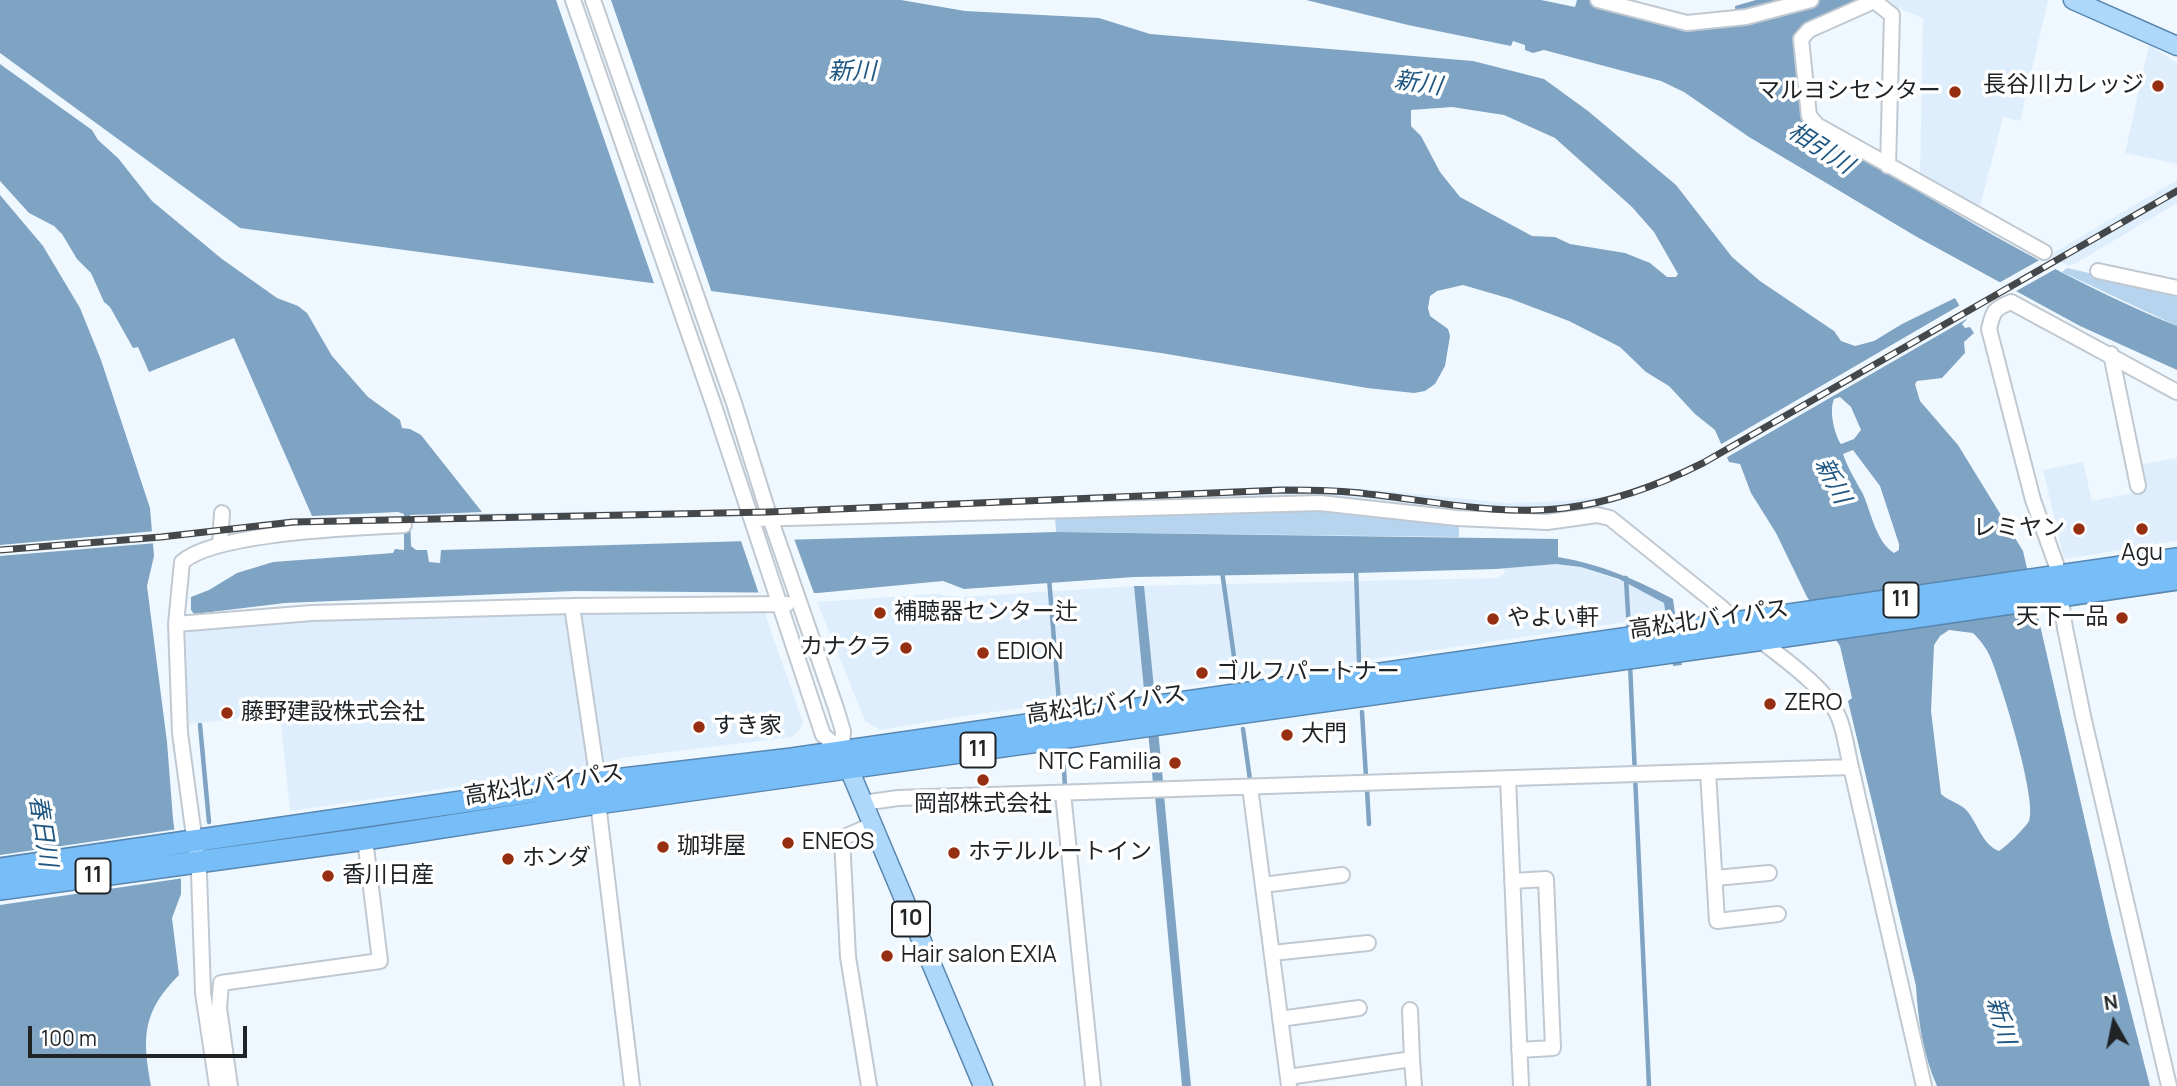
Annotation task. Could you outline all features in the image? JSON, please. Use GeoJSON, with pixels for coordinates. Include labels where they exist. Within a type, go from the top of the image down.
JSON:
{"type":"FeatureCollection","features":[{"type":"Feature","properties":{"kind":"highway","name":"高松北バイパス"},"geometry":{"type":"LineString","coordinates":[[0,869],[190,852],[598,792],[1755,631],[2056,586],[2177,559]]}},
{"type":"Feature","properties":{"kind":"highway","name":"高松北バイパス"},"geometry":{"type":"LineString","coordinates":[[2056,586],[2177,579]]}},
{"type":"Feature","properties":{"kind":"highway","name":"高松北バイパス"},"geometry":{"type":"LineString","coordinates":[[314,835],[365,839],[598,792]]}},
{"type":"Feature","properties":{"kind":"highway","name":"高松北バイパス"},"geometry":{"type":"LineString","coordinates":[[0,889],[190,852]]}},
{"type":"Feature","properties":{"kind":"main road"},"geometry":{"type":"LineString","coordinates":[[2073,0],[2177,46]]}},
{"type":"Feature","properties":{"kind":"main road","name":"10"},"geometry":{"type":"LineString","coordinates":[[845,759],[983,1086]]}},
{"type":"Feature","properties":{"kind":"street"},"geometry":{"type":"LineString","coordinates":[[573,0],[758,535],[823,735],[845,759]]}},
{"type":"Feature","properties":{"kind":"street"},"geometry":{"type":"LineString","coordinates":[[593,0],[734,403],[844,731],[845,759]]}},
{"type":"Feature","properties":{"kind":"street"},"geometry":{"type":"LineString","coordinates":[[1598,0],[1687,23],[1736,19],[1811,0]]}},
{"type":"Feature","properties":{"kind":"street"},"geometry":{"type":"LineString","coordinates":[[1888,166],[1892,15],[1873,1],[1809,30],[1801,39],[1809,116],[1817,125],[1888,166],[2044,252]]}},
{"type":"Feature","properties":{"kind":"street"},"geometry":{"type":"LineString","coordinates":[[2098,271],[2177,288]]}},
{"type":"Feature","properties":{"kind":"street"},"geometry":{"type":"LineString","coordinates":[[2169,1086],[2086,729],[2056,586],[2053,555],[2041,529],[2027,478],[1989,328],[1992,316],[1997,308],[2011,302],[2177,392]]}},
{"type":"Feature","properties":{"kind":"street"},"geometry":{"type":"LineString","coordinates":[[2110,354],[2138,486]]}},
{"type":"Feature","properties":{"kind":"street"},"geometry":{"type":"LineString","coordinates":[[752,519],[1320,503],[1457,518],[1547,522],[1597,515],[1610,518],[1722,608],[1755,631],[1826,697],[1839,718],[1924,1086]]}},
{"type":"Feature","properties":{"kind":"street"},"geometry":{"type":"LineString","coordinates":[[220,544],[222,513]]}},
{"type":"Feature","properties":{"kind":"street"},"geometry":{"type":"LineString","coordinates":[[217,1086],[203,993],[180,733],[176,624],[182,562],[189,556],[220,544],[337,528],[404,525]]}},
{"type":"Feature","properties":{"kind":"street"},"geometry":{"type":"LineString","coordinates":[[176,624],[312,613],[799,600]]}},
{"type":"Feature","properties":{"kind":"street"},"geometry":{"type":"LineString","coordinates":[[572,606],[598,792],[632,1086]]}},
{"type":"Feature","properties":{"kind":"street"},"geometry":{"type":"LineString","coordinates":[[863,803],[898,798],[1851,767]]}},
{"type":"Feature","properties":{"kind":"street"},"geometry":{"type":"LineString","coordinates":[[1708,772],[1717,921],[1778,914]]}},
{"type":"Feature","properties":{"kind":"street"},"geometry":{"type":"LineString","coordinates":[[1508,778],[1521,1086]]}},
{"type":"Feature","properties":{"kind":"street"},"geometry":{"type":"LineString","coordinates":[[1250,787],[1288,1081],[1412,1059]]}},
{"type":"Feature","properties":{"kind":"street"},"geometry":{"type":"LineString","coordinates":[[1063,793],[1093,1086]]}},
{"type":"Feature","properties":{"kind":"street"},"geometry":{"type":"LineString","coordinates":[[869,1086],[848,957],[842,838],[872,825]]}},
{"type":"Feature","properties":{"kind":"street"},"geometry":{"type":"LineString","coordinates":[[230,1086],[219,1008],[221,983],[380,961],[365,839]]}},
{"type":"Feature","properties":{"kind":"street"},"geometry":{"type":"LineString","coordinates":[[1714,878],[1769,873]]}},
{"type":"Feature","properties":{"kind":"street"},"geometry":{"type":"LineString","coordinates":[[1263,885],[1342,875]]}},
{"type":"Feature","properties":{"kind":"street"},"geometry":{"type":"LineString","coordinates":[[1513,881],[1546,879],[1553,1048],[1519,1050]]}},
{"type":"Feature","properties":{"kind":"street"},"geometry":{"type":"LineString","coordinates":[[1272,953],[1368,943]]}},
{"type":"Feature","properties":{"kind":"street"},"geometry":{"type":"LineString","coordinates":[[1280,1019],[1359,1008]]}},
{"type":"Feature","properties":{"kind":"street"},"geometry":{"type":"LineString","coordinates":[[1410,1010],[1414,1086]]}},
{"type":"Feature","properties":{"kind":"shaded area"},"geometry":{"type":"Polygon","coordinates":[[[1888,0],[2048,0],[2020,121],[2003,117],[1979,211],[1920,176],[1923,18],[1896,7],[1888,0]]]}},
{"type":"Feature","properties":{"kind":"shaded area","name":"長谷川カレッジ"},"geometry":{"type":"Polygon","coordinates":[[[2149,45],[2177,63],[2177,164],[2125,153],[2149,45]]]}},
{"type":"Feature","properties":{"kind":"shaded area"},"geometry":{"type":"Polygon","coordinates":[[[2177,180],[2177,203],[2078,262],[2069,266],[2048,256],[2177,180]]]}},
{"type":"Feature","properties":{"kind":"shaded area"},"geometry":{"type":"Polygon","coordinates":[[[2067,268],[2177,293],[2177,326],[2062,272],[2067,268]]]}},
{"type":"Feature","properties":{"kind":"shaded area"},"geometry":{"type":"Polygon","coordinates":[[[2177,458],[2177,541],[2064,559],[2043,470],[2083,462],[2092,501],[2143,491],[2138,465],[2177,458]]]}},
{"type":"Feature","properties":{"kind":"shaded area"},"geometry":{"type":"Polygon","coordinates":[[[1282,486],[1366,489],[1506,503],[1596,497],[1604,508],[1537,516],[1461,512],[1365,499],[1282,495],[751,516],[418,523],[418,514],[768,509],[1282,486]]]}},
{"type":"Feature","properties":{"kind":"shaded area"},"geometry":{"type":"Polygon","coordinates":[[[1321,509],[1459,524],[1459,537],[1056,532],[1055,515],[1321,509]]]}},
{"type":"Feature","properties":{"kind":"shaded area"},"geometry":{"type":"Polygon","coordinates":[[[1556,564],[1581,567],[1635,586],[1664,603],[1666,616],[880,730],[865,721],[817,602],[933,594],[962,597],[1134,586],[1497,578],[1504,574],[1505,568],[1556,564]]]}},
{"type":"Feature","properties":{"kind":"shaded area"},"geometry":{"type":"Polygon","coordinates":[[[763,608],[803,722],[799,731],[792,737],[621,758],[599,767],[577,610],[763,608]]]}},
{"type":"Feature","properties":{"kind":"shaded area"},"geometry":{"type":"Polygon","coordinates":[[[570,610],[593,767],[290,811],[280,714],[189,724],[184,634],[195,628],[311,617],[570,610]]]}},
{"type":"Feature","properties":{"kind":"water","name":"新川"},"geometry":{"type":"Polygon","coordinates":[[[0,0],[901,0],[965,11],[1099,18],[1150,34],[1473,61],[1544,79],[1588,111],[1676,185],[1732,257],[1760,281],[1834,331],[1841,341],[1855,346],[1874,341],[1955,298],[1967,319],[1962,324],[1965,328],[1970,327],[1974,333],[1964,342],[1965,353],[1942,378],[1917,381],[1915,384],[1920,401],[1958,445],[2023,551],[2111,934],[2150,1086],[1937,1086],[1925,1050],[1916,986],[1848,701],[1852,698],[1840,646],[1807,597],[1776,533],[1751,493],[1740,464],[1729,462],[1715,430],[1695,414],[1669,386],[1646,372],[1620,347],[1569,321],[1511,299],[1463,285],[1437,291],[1430,296],[1428,308],[1430,316],[1448,329],[1450,336],[1445,366],[1435,384],[1425,391],[1414,393],[943,322],[240,228],[0,53],[0,0]],[[1452,107],[1411,110],[1411,126],[1421,136],[1440,172],[1460,197],[1532,236],[1555,237],[1570,244],[1625,253],[1650,263],[1667,277],[1676,277],[1678,274],[1654,232],[1632,207],[1555,138],[1504,115],[1452,107]],[[1840,397],[1834,399],[1833,422],[1841,444],[1854,439],[1861,430],[1851,407],[1840,397]],[[1853,450],[1843,454],[1863,494],[1878,534],[1894,553],[1899,550],[1899,544],[1880,486],[1853,450]],[[1949,630],[1940,636],[1934,645],[1931,711],[1941,794],[1965,809],[1985,839],[1999,851],[2029,821],[2030,809],[2024,767],[1996,672],[1983,645],[1973,633],[1949,630]]]}},
{"type":"Feature","properties":{"kind":"water","name":"相引川"},"geometry":{"type":"Polygon","coordinates":[[[1306,0],[1541,0],[1575,7],[1577,0],[1618,0],[1616,10],[1736,24],[1735,6],[1756,0],[1861,0],[1797,37],[1819,131],[2039,260],[2130,306],[2177,326],[2177,370],[2080,326],[1917,237],[1749,137],[1684,92],[1661,81],[1544,50],[1533,53],[1525,50],[1525,45],[1513,41],[1511,46],[1306,0]]]}},
{"type":"Feature","properties":{"kind":"water"},"geometry":{"type":"Polygon","coordinates":[[[0,64],[92,130],[152,201],[222,259],[277,298],[298,306],[307,313],[332,356],[368,397],[400,420],[402,428],[421,435],[482,512],[410,515],[411,546],[416,550],[427,550],[429,562],[440,563],[441,550],[1056,532],[1558,539],[1558,557],[1617,573],[1673,599],[1682,665],[1673,666],[1664,603],[1619,579],[1581,567],[1556,564],[1496,569],[1134,577],[964,589],[943,581],[818,593],[574,591],[285,603],[194,614],[191,610],[191,597],[209,590],[237,573],[273,562],[404,550],[404,514],[398,512],[312,516],[234,338],[149,372],[138,347],[133,348],[110,307],[104,302],[91,273],[77,259],[62,234],[54,226],[29,213],[0,181],[0,64]]]}},
{"type":"Feature","properties":{"kind":"water","name":"春日川"},"geometry":{"type":"Polygon","coordinates":[[[0,195],[43,246],[80,308],[101,360],[150,508],[154,556],[147,586],[181,880],[181,894],[172,918],[179,975],[158,1001],[152,1013],[146,1039],[151,1086],[0,1086],[0,195]]]}},
{"type":"Feature","properties":{"kind":"water"},"geometry":{"type":"Polygon","coordinates":[[[1134,586],[1144,586],[1163,781],[1153,783],[1134,586]]]}},
{"type":"Feature","properties":{"kind":"water"},"geometry":{"type":"Polygon","coordinates":[[[1164,795],[1191,1086],[1182,1086],[1155,796],[1164,795]]]}},
{"type":"Feature","properties":{"kind":"pier"},"geometry":{"type":"Polygon","coordinates":[[[556,0],[611,0],[713,296],[656,289],[556,0]]]}},
{"type":"Feature","properties":{"kind":"pier"},"geometry":{"type":"Polygon","coordinates":[[[2043,258],[2059,267],[2011,294],[1998,286],[1997,284],[2043,258]]]}},
{"type":"Feature","properties":{"kind":"pier"},"geometry":{"type":"Polygon","coordinates":[[[1962,304],[1970,317],[1724,459],[1718,446],[1962,304]]]}},
{"type":"Feature","properties":{"kind":"pier"},"geometry":{"type":"Polygon","coordinates":[[[156,531],[157,543],[0,556],[0,545],[156,531]]]}},
{"type":"Feature","properties":{"kind":"pier"},"geometry":{"type":"Polygon","coordinates":[[[793,536],[815,596],[760,597],[740,538],[793,536]]]}},
{"type":"Feature","properties":{"kind":"pier"},"geometry":{"type":"Polygon","coordinates":[[[178,829],[184,878],[0,905],[0,855],[178,829]]]}},
{"type":"Feature","properties":{"kind":"waterway"},"geometry":{"type":"LineString","coordinates":[[1356,568],[1359,661]]}},
{"type":"Feature","properties":{"kind":"waterway"},"geometry":{"type":"LineString","coordinates":[[1222,571],[1237,678]]}},
{"type":"Feature","properties":{"kind":"waterway"},"geometry":{"type":"LineString","coordinates":[[1049,578],[1059,702]]}},
{"type":"Feature","properties":{"kind":"waterway"},"geometry":{"type":"LineString","coordinates":[[1624,578],[1629,631]]}},
{"type":"Feature","properties":{"kind":"waterway"},"geometry":{"type":"LineString","coordinates":[[1630,664],[1649,1086]]}},
{"type":"Feature","properties":{"kind":"waterway"},"geometry":{"type":"LineString","coordinates":[[1362,712],[1366,777]]}},
{"type":"Feature","properties":{"kind":"waterway"},"geometry":{"type":"LineString","coordinates":[[200,725],[209,822]]}},
{"type":"Feature","properties":{"kind":"waterway"},"geometry":{"type":"LineString","coordinates":[[1243,729],[1250,780]]}},
{"type":"Feature","properties":{"kind":"waterway"},"geometry":{"type":"LineString","coordinates":[[1063,753],[1065,787]]}},
{"type":"Feature","properties":{"kind":"waterway"},"geometry":{"type":"LineString","coordinates":[[1367,789],[1369,824]]}},
{"type":"Feature","properties":{"kind":"railway"},"geometry":{"type":"LineString","coordinates":[[0,550],[161,537],[293,522],[768,512],[1282,490],[1346,492],[1491,509],[1565,508],[1601,502],[1636,491],[1703,463],[2177,191]]}},
{"type":"Feature","properties":{"kind":"place","name":"長谷川カレッジ"},"geometry":{"type":"Point","coordinates":[2158,86]}},
{"type":"Feature","properties":{"kind":"place","name":"マルヨシセンター"},"geometry":{"type":"Point","coordinates":[1955,92]}},
{"type":"Feature","properties":{"kind":"place","name":"レミヤン"},"geometry":{"type":"Point","coordinates":[2079,529]}},
{"type":"Feature","properties":{"kind":"place","name":"Agu"},"geometry":{"type":"Point","coordinates":[2142,529]}},
{"type":"Feature","properties":{"kind":"place","name":"補聴器センター辻"},"geometry":{"type":"Point","coordinates":[880,613]}},
{"type":"Feature","properties":{"kind":"place","name":"天下一品"},"geometry":{"type":"Point","coordinates":[2122,618]}},
{"type":"Feature","properties":{"kind":"place","name":"やよい軒"},"geometry":{"type":"Point","coordinates":[1493,619]}},
{"type":"Feature","properties":{"kind":"place","name":"カナクラ"},"geometry":{"type":"Point","coordinates":[906,648]}},
{"type":"Feature","properties":{"kind":"place","name":"EDION"},"geometry":{"type":"Point","coordinates":[983,653]}},
{"type":"Feature","properties":{"kind":"place","name":"ゴルフパートナー"},"geometry":{"type":"Point","coordinates":[1202,673]}},
{"type":"Feature","properties":{"kind":"place","name":"ZERO"},"geometry":{"type":"Point","coordinates":[1770,704]}},
{"type":"Feature","properties":{"kind":"place","name":"藤野建設株式会社"},"geometry":{"type":"Point","coordinates":[227,713]}},
{"type":"Feature","properties":{"kind":"place","name":"すき家"},"geometry":{"type":"Point","coordinates":[699,727]}},
{"type":"Feature","properties":{"kind":"place","name":"大門"},"geometry":{"type":"Point","coordinates":[1287,735]}},
{"type":"Feature","properties":{"kind":"place","name":"NTC Familia"},"geometry":{"type":"Point","coordinates":[1175,763]}},
{"type":"Feature","properties":{"kind":"place","name":"岡部株式会社"},"geometry":{"type":"Point","coordinates":[983,780]}},
{"type":"Feature","properties":{"kind":"place","name":"ENEOS"},"geometry":{"type":"Point","coordinates":[788,843]}},
{"type":"Feature","properties":{"kind":"place","name":"珈琲屋"},"geometry":{"type":"Point","coordinates":[663,847]}},
{"type":"Feature","properties":{"kind":"place","name":"ホテルルートイン"},"geometry":{"type":"Point","coordinates":[954,853]}},
{"type":"Feature","properties":{"kind":"place","name":"ホンダ"},"geometry":{"type":"Point","coordinates":[508,859]}},
{"type":"Feature","properties":{"kind":"place","name":"香川日産"},"geometry":{"type":"Point","coordinates":[328,876]}},
{"type":"Feature","properties":{"kind":"place","name":"Hair salon EXIA"},"geometry":{"type":"Point","coordinates":[887,956]}}]}
